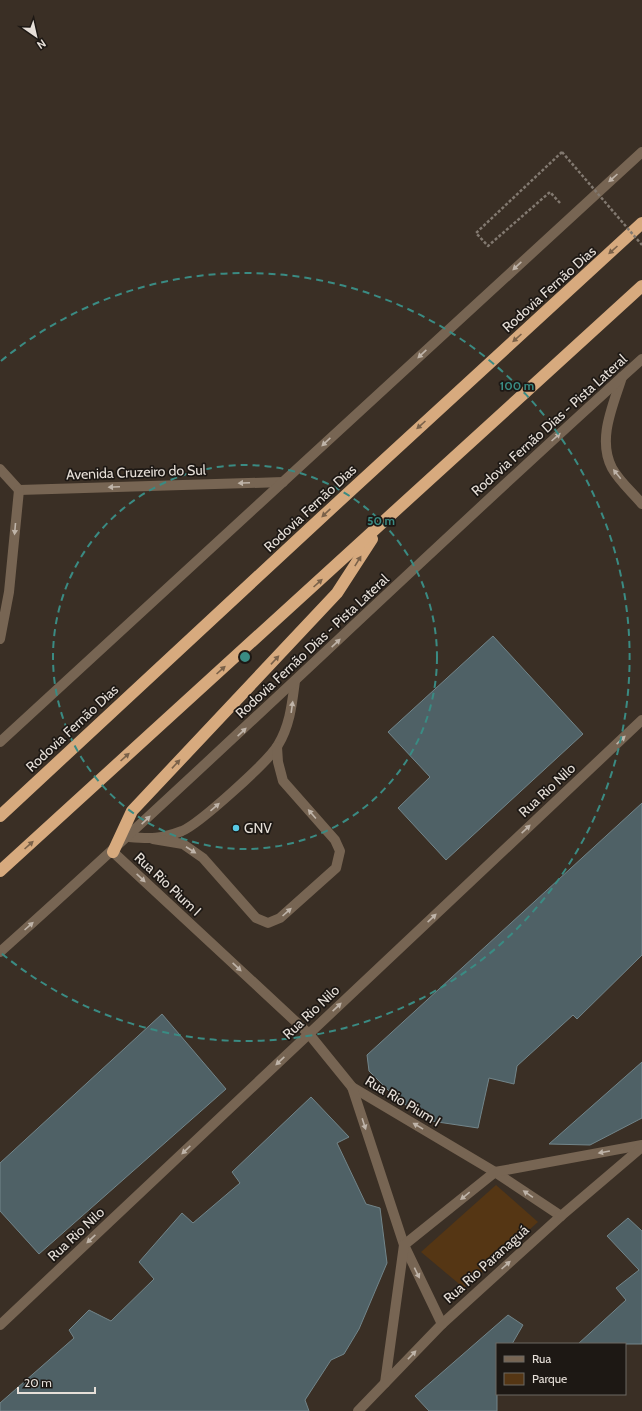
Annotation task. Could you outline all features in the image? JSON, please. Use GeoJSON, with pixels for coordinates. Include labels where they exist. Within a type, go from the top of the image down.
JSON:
{"type":"FeatureCollection","features":[{"type":"Feature","properties":{"kind":"highway","name":"Rodovia Fernão Dias"},"geometry":{"type":"LineString","coordinates":[[0,816],[322,517],[642,224]]}},
{"type":"Feature","properties":{"kind":"highway"},"geometry":{"type":"LineString","coordinates":[[0,871],[642,286]]}},
{"type":"Feature","properties":{"kind":"highway"},"geometry":{"type":"LineString","coordinates":[[113,852],[132,811],[338,593],[380,526]]}},
{"type":"Feature","properties":{"kind":"street"},"geometry":{"type":"LineString","coordinates":[[0,742],[642,152]]}},
{"type":"Feature","properties":{"kind":"street","name":"Rodovia Fernão Dias - Pista Lateral"},"geometry":{"type":"LineString","coordinates":[[0,952],[113,852],[527,464],[642,359]]}},
{"type":"Feature","properties":{"kind":"street"},"geometry":{"type":"LineString","coordinates":[[622,377],[609,419],[605,446],[612,468],[642,504]]}},
{"type":"Feature","properties":{"kind":"street"},"geometry":{"type":"LineString","coordinates":[[0,468],[19,490],[9,592],[0,639]]}},
{"type":"Feature","properties":{"kind":"street","name":"Avenida Cruzeiro do Sul"},"geometry":{"type":"LineString","coordinates":[[19,490],[283,482]]}},
{"type":"Feature","properties":{"kind":"street"},"geometry":{"type":"LineString","coordinates":[[154,839],[184,830],[208,813],[233,791],[278,746],[290,718],[295,681]]}},
{"type":"Feature","properties":{"kind":"street","name":"Rua Rio Nilo"},"geometry":{"type":"LineString","coordinates":[[0,1325],[642,720]]}},
{"type":"Feature","properties":{"kind":"street"},"geometry":{"type":"LineString","coordinates":[[129,837],[154,839],[182,844],[203,858],[256,918],[268,923],[280,918],[336,868],[340,851],[335,840],[283,781],[278,762],[278,746]]}},
{"type":"Feature","properties":{"kind":"street","name":"Rua Rio Pium I"},"geometry":{"type":"LineString","coordinates":[[113,852],[309,1034],[352,1087],[495,1172],[561,1216]]}},
{"type":"Feature","properties":{"kind":"street"},"geometry":{"type":"LineString","coordinates":[[352,1087],[404,1246],[442,1324]]}},
{"type":"Feature","properties":{"kind":"street"},"geometry":{"type":"LineString","coordinates":[[385,1383],[404,1246],[495,1172],[642,1146]]}},
{"type":"Feature","properties":{"kind":"street","name":"Rua Rio Paranaguá"},"geometry":{"type":"LineString","coordinates":[[358,1411],[442,1324],[561,1216],[642,1146]]}},
{"type":"Feature","properties":{"kind":"path"},"geometry":{"type":"LineString","coordinates":[[550,192],[488,246],[476,234],[562,152],[642,244]]}},
{"type":"Feature","properties":{"kind":"green space"},"geometry":{"type":"Polygon","coordinates":[[[496,1185],[538,1222],[464,1288],[421,1252],[496,1185]]]}},
{"type":"Feature","properties":{"kind":"building"},"geometry":{"type":"Polygon","coordinates":[[[493,636],[583,734],[446,860],[398,808],[430,777],[388,732],[493,636]]]}},
{"type":"Feature","properties":{"kind":"building"},"geometry":{"type":"Polygon","coordinates":[[[642,803],[642,955],[577,1019],[573,1015],[517,1066],[514,1084],[489,1078],[478,1128],[431,1121],[398,1100],[369,1071],[367,1055],[642,803]]]}},
{"type":"Feature","properties":{"kind":"building"},"geometry":{"type":"Polygon","coordinates":[[[162,1014],[226,1089],[39,1254],[0,1211],[0,1163],[162,1014]]]}},
{"type":"Feature","properties":{"kind":"building"},"geometry":{"type":"Polygon","coordinates":[[[642,1062],[642,1118],[590,1145],[549,1144],[642,1062]]]}},
{"type":"Feature","properties":{"kind":"building"},"geometry":{"type":"Polygon","coordinates":[[[311,1097],[349,1137],[337,1143],[366,1204],[380,1208],[387,1263],[359,1329],[344,1354],[331,1360],[305,1400],[309,1411],[0,1411],[0,1403],[74,1338],[69,1330],[89,1310],[111,1321],[154,1279],[139,1262],[182,1213],[193,1223],[240,1183],[232,1172],[311,1097]]]}},
{"type":"Feature","properties":{"kind":"building"},"geometry":{"type":"Polygon","coordinates":[[[628,1218],[642,1231],[642,1344],[579,1343],[626,1300],[616,1288],[639,1270],[607,1236],[628,1218]]]}},
{"type":"Feature","properties":{"kind":"building"},"geometry":{"type":"Polygon","coordinates":[[[508,1315],[523,1325],[513,1343],[496,1343],[497,1411],[429,1411],[415,1396],[508,1315]]]}},
{"type":"Feature","properties":{"kind":"place","name":"GNV"},"geometry":{"type":"Point","coordinates":[236,828]}}]}
